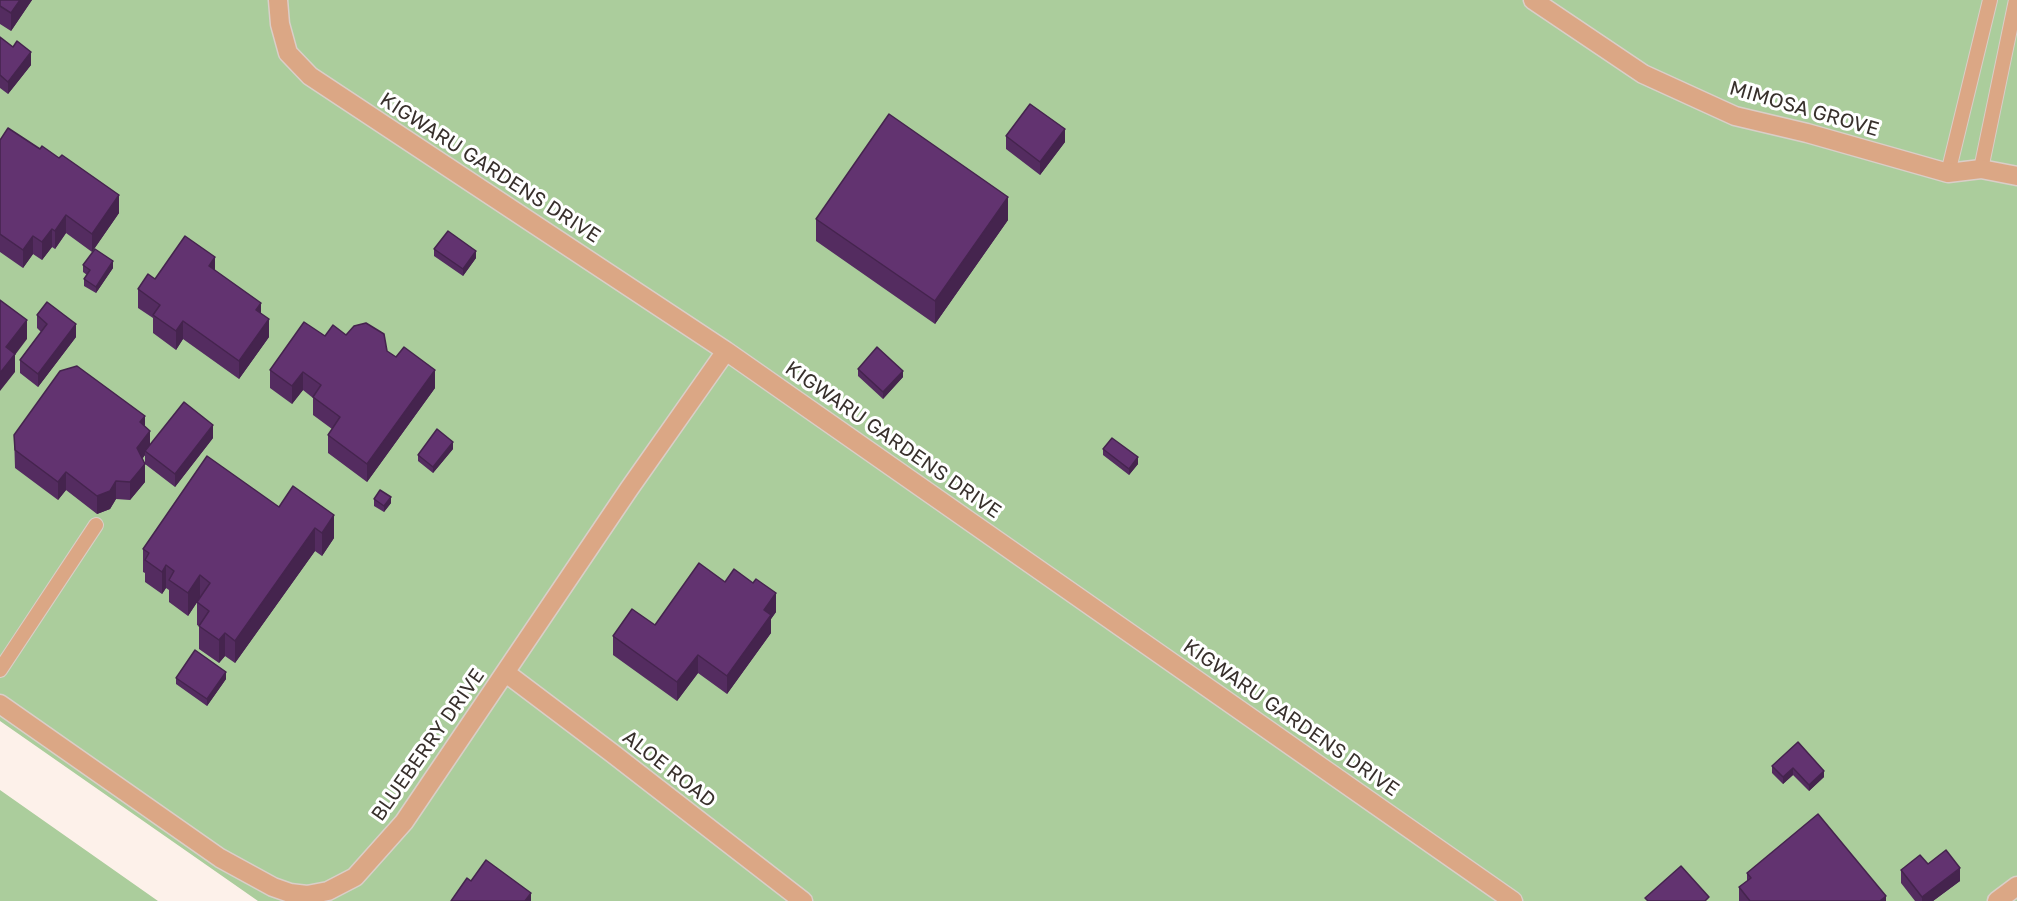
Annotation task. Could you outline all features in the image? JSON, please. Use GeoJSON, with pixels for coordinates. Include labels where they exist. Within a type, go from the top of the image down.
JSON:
{"type":"FeatureCollection","features":[{"type":"Feature","properties":{"kind":"street","name":"KIGWARU GARDENS DRIVE"},"geometry":{"type":"LineString","coordinates":[[278,0],[280,24],[288,53],[310,76],[726,351],[1513,901]]}},
{"type":"Feature","properties":{"kind":"street","name":"MIMOSA GROVE"},"geometry":{"type":"LineString","coordinates":[[1533,0],[1643,74],[1735,116],[1808,133],[1948,173],[1981,169],[2017,177]]}},
{"type":"Feature","properties":{"kind":"street","name":"BLUEBERRY DRIVE"},"geometry":{"type":"LineString","coordinates":[[0,704],[220,858],[273,887],[290,893],[307,895],[328,891],[355,877],[405,822],[629,489],[726,351]]}},
{"type":"Feature","properties":{"kind":"street","name":"ALOE ROAD"},"geometry":{"type":"LineString","coordinates":[[506,673],[803,901]]}},
{"type":"Feature","properties":{"kind":"street"},"geometry":{"type":"LineString","coordinates":[[1997,901],[2017,886]]}},
{"type":"Feature","properties":{"kind":"lane"},"geometry":{"type":"LineString","coordinates":[[1948,173],[1990,0]]}},
{"type":"Feature","properties":{"kind":"lane"},"geometry":{"type":"LineString","coordinates":[[1981,169],[2016,0]]}},
{"type":"Feature","properties":{"kind":"lane"},"geometry":{"type":"LineString","coordinates":[[0,670],[96,525]]}},
{"type":"Feature","properties":{"kind":"green space"},"geometry":{"type":"Polygon","coordinates":[[[0,0],[2017,0],[2017,901],[258,901],[0,721],[0,0]]]}},
{"type":"Feature","properties":{"kind":"green space"},"geometry":{"type":"Polygon","coordinates":[[[0,790],[158,901],[0,901],[0,790]]]}},
{"type":"Feature","properties":{"kind":"building"},"geometry":{"type":"Polygon","coordinates":[[[0,0],[20,0],[11,13],[0,6],[0,0]]]}},
{"type":"Feature","properties":{"kind":"building"},"geometry":{"type":"Polygon","coordinates":[[[0,37],[13,47],[17,41],[31,52],[8,82],[0,75],[0,37]]]}},
{"type":"Feature","properties":{"kind":"building"},"geometry":{"type":"Polygon","coordinates":[[[1030,104],[1065,129],[1040,162],[1006,136],[1030,104]]]}},
{"type":"Feature","properties":{"kind":"building"},"geometry":{"type":"Polygon","coordinates":[[[889,114],[1008,197],[935,301],[816,219],[889,114]]]}},
{"type":"Feature","properties":{"kind":"building"},"geometry":{"type":"Polygon","coordinates":[[[8,128],[40,149],[42,146],[59,158],[62,155],[119,195],[92,234],[66,215],[55,231],[52,229],[42,242],[33,236],[23,250],[0,234],[0,140],[8,128]]]}},
{"type":"Feature","properties":{"kind":"building"},"geometry":{"type":"Polygon","coordinates":[[[448,231],[476,251],[463,269],[434,249],[448,231]]]}},
{"type":"Feature","properties":{"kind":"building"},"geometry":{"type":"Polygon","coordinates":[[[185,236],[215,257],[209,266],[261,303],[256,310],[269,319],[239,361],[183,321],[176,331],[153,315],[160,305],[138,289],[148,274],[155,279],[185,236]]]}},
{"type":"Feature","properties":{"kind":"building"},"geometry":{"type":"Polygon","coordinates":[[[95,249],[113,261],[96,287],[84,279],[90,270],[83,265],[95,249]]]}},
{"type":"Feature","properties":{"kind":"building"},"geometry":{"type":"Polygon","coordinates":[[[0,300],[27,320],[6,347],[15,354],[0,373],[0,300]]]}},
{"type":"Feature","properties":{"kind":"building"},"geometry":{"type":"Polygon","coordinates":[[[47,302],[76,324],[38,374],[20,360],[47,324],[37,315],[47,302]]]}},
{"type":"Feature","properties":{"kind":"building"},"geometry":{"type":"Polygon","coordinates":[[[304,322],[325,336],[333,325],[346,335],[354,326],[366,323],[384,334],[387,351],[396,357],[404,347],[435,370],[367,464],[328,435],[340,417],[313,397],[321,385],[303,372],[292,386],[270,370],[304,322]]]}},
{"type":"Feature","properties":{"kind":"building"},"geometry":{"type":"Polygon","coordinates":[[[877,347],[903,371],[883,392],[858,369],[877,347]]]}},
{"type":"Feature","properties":{"kind":"building"},"geometry":{"type":"Polygon","coordinates":[[[77,366],[145,416],[140,422],[150,431],[137,448],[145,464],[130,482],[116,481],[110,491],[97,496],[66,472],[58,482],[15,450],[14,435],[60,371],[77,366]]]}},
{"type":"Feature","properties":{"kind":"building"},"geometry":{"type":"Polygon","coordinates":[[[184,402],[213,425],[175,474],[145,451],[184,402]]]}},
{"type":"Feature","properties":{"kind":"building"},"geometry":{"type":"Polygon","coordinates":[[[437,429],[453,442],[433,467],[418,455],[437,429]]]}},
{"type":"Feature","properties":{"kind":"building"},"geometry":{"type":"Polygon","coordinates":[[[1112,438],[1138,457],[1129,469],[1103,449],[1112,438]]]}},
{"type":"Feature","properties":{"kind":"building"},"geometry":{"type":"Polygon","coordinates":[[[207,456],[279,507],[293,486],[334,515],[322,533],[315,528],[235,641],[225,633],[219,640],[199,626],[209,611],[197,602],[210,583],[200,575],[188,593],[169,580],[174,571],[166,565],[162,572],[145,560],[149,553],[143,549],[207,456]]]}},
{"type":"Feature","properties":{"kind":"building"},"geometry":{"type":"Polygon","coordinates":[[[380,490],[391,497],[384,506],[374,499],[380,490]]]}},
{"type":"Feature","properties":{"kind":"building"},"geometry":{"type":"Polygon","coordinates":[[[699,563],[725,582],[734,569],[753,583],[756,579],[776,593],[764,610],[771,615],[727,676],[698,655],[677,682],[613,636],[632,609],[655,625],[699,563]]]}},
{"type":"Feature","properties":{"kind":"building"},"geometry":{"type":"Polygon","coordinates":[[[195,650],[226,672],[207,699],[176,678],[195,650]]]}},
{"type":"Feature","properties":{"kind":"building"},"geometry":{"type":"Polygon","coordinates":[[[1798,742],[1824,771],[1809,785],[1793,768],[1783,777],[1772,766],[1798,742]]]}},
{"type":"Feature","properties":{"kind":"building"},"geometry":{"type":"Polygon","coordinates":[[[1818,814],[1886,896],[1880,901],[1750,901],[1739,887],[1751,878],[1747,873],[1818,814]]]}},
{"type":"Feature","properties":{"kind":"building"},"geometry":{"type":"Polygon","coordinates":[[[1946,850],[1960,868],[1922,897],[1901,870],[1920,855],[1928,864],[1946,850]]]}},
{"type":"Feature","properties":{"kind":"building"},"geometry":{"type":"Polygon","coordinates":[[[486,860],[531,893],[525,901],[451,901],[467,878],[471,881],[486,860]]]}},
{"type":"Feature","properties":{"kind":"building"},"geometry":{"type":"Polygon","coordinates":[[[1681,866],[1709,897],[1705,901],[1648,901],[1645,898],[1681,866]]]}}]}
